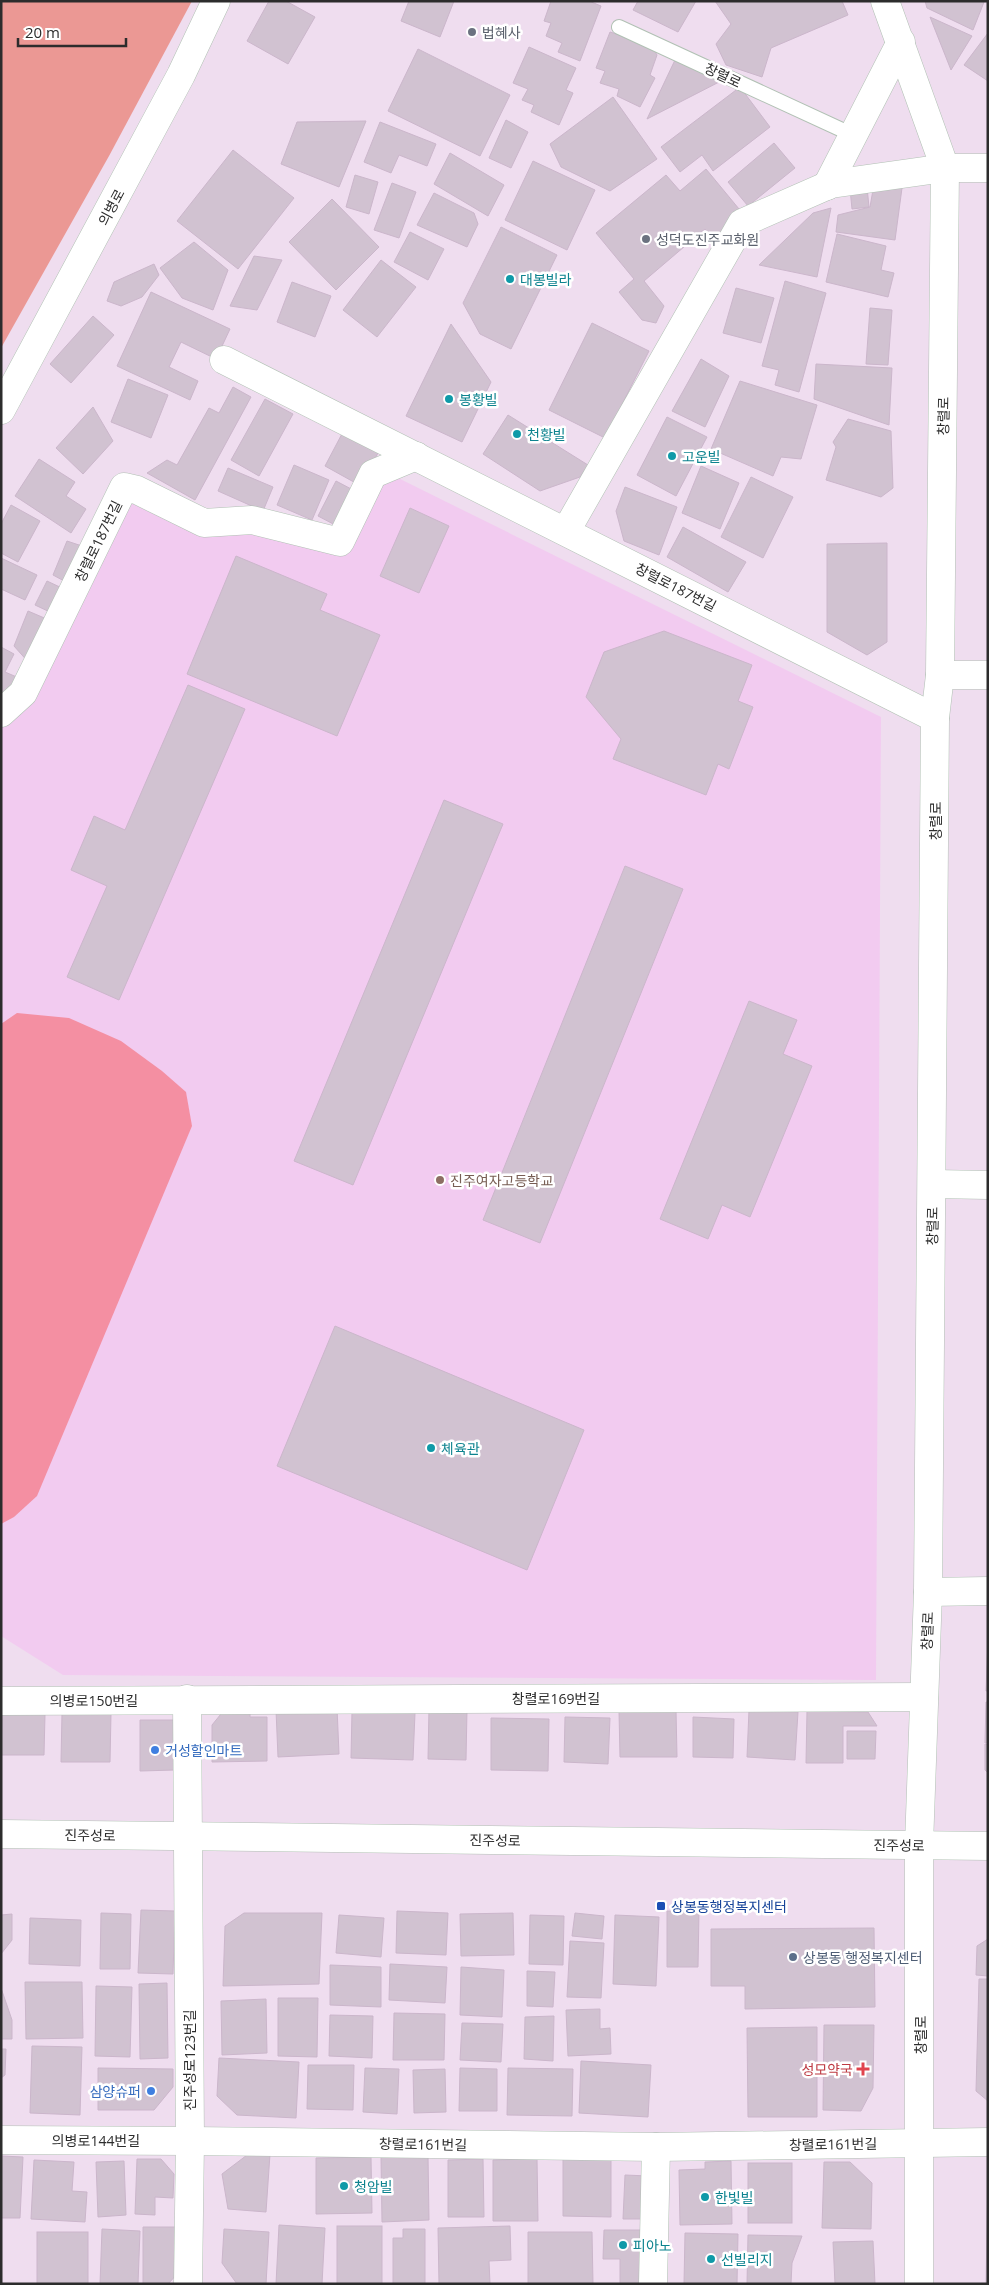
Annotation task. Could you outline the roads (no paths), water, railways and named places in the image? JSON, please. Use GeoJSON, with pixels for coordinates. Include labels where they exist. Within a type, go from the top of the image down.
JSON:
{"type":"FeatureCollection","features":[{"type":"Feature","properties":{"kind":"street","name":"의병로"},"geometry":{"type":"LineString","coordinates":[[1,410],[181,75],[216,1]]}},
{"type":"Feature","properties":{"kind":"street","name":"창렬로"},"geometry":{"type":"LineString","coordinates":[[885,1],[945,168],[940,675],[935,718],[933,1184],[928,1592],[919,1845],[919,2284]]}},
{"type":"Feature","properties":{"kind":"street"},"geometry":{"type":"LineString","coordinates":[[827,186],[901,42]]}},
{"type":"Feature","properties":{"kind":"street"},"geometry":{"type":"LineString","coordinates":[[566,531],[742,223],[827,186],[945,168],[988,168]]}},
{"type":"Feature","properties":{"kind":"street","name":"창렬로187번길"},"geometry":{"type":"LineString","coordinates":[[224,360],[935,718]]}},
{"type":"Feature","properties":{"kind":"street","name":"창렬로187번길"},"geometry":{"type":"LineString","coordinates":[[1,714],[23,693],[124,487],[137,490],[204,523],[252,520],[340,542],[373,474],[416,456]]}},
{"type":"Feature","properties":{"kind":"street"},"geometry":{"type":"LineString","coordinates":[[940,675],[988,675]]}},
{"type":"Feature","properties":{"kind":"street"},"geometry":{"type":"LineString","coordinates":[[933,1184],[988,1185]]}},
{"type":"Feature","properties":{"kind":"street"},"geometry":{"type":"LineString","coordinates":[[928,1592],[988,1592]]}},
{"type":"Feature","properties":{"kind":"street","name":"창렬로169번길"},"geometry":{"type":"LineString","coordinates":[[187,1700],[924,1697]]}},
{"type":"Feature","properties":{"kind":"street","name":"의병로150번길"},"geometry":{"type":"LineString","coordinates":[[1,1701],[187,1700]]}},
{"type":"Feature","properties":{"kind":"street","name":"진주성로123번길"},"geometry":{"type":"LineString","coordinates":[[187,1700],[190,2140],[188,2284]]}},
{"type":"Feature","properties":{"kind":"street","name":"진주성로"},"geometry":{"type":"LineString","coordinates":[[1,1834],[988,1846]]}},
{"type":"Feature","properties":{"kind":"street","name":"의병로144번길"},"geometry":{"type":"LineString","coordinates":[[1,2140],[190,2140]]}},
{"type":"Feature","properties":{"kind":"street","name":"창렬로161번길"},"geometry":{"type":"LineString","coordinates":[[190,2140],[656,2147],[988,2142]]}},
{"type":"Feature","properties":{"kind":"street"},"geometry":{"type":"LineString","coordinates":[[653,2284],[656,2147]]}},
{"type":"Feature","properties":{"kind":"lane","name":"창렬로"},"geometry":{"type":"LineString","coordinates":[[619,27],[853,135]]}},
{"type":"Feature","properties":{"kind":"place","name":"법혜사"},"geometry":{"type":"Point","coordinates":[472,32]}},
{"type":"Feature","properties":{"kind":"place","name":"성덕도진주교화원"},"geometry":{"type":"Point","coordinates":[646,239]}},
{"type":"Feature","properties":{"kind":"place","name":"대봉빌라"},"geometry":{"type":"Point","coordinates":[510,279]}},
{"type":"Feature","properties":{"kind":"place","name":"봉황빌"},"geometry":{"type":"Point","coordinates":[449,399]}},
{"type":"Feature","properties":{"kind":"place","name":"천황빌"},"geometry":{"type":"Point","coordinates":[517,434]}},
{"type":"Feature","properties":{"kind":"place","name":"고운빌"},"geometry":{"type":"Point","coordinates":[672,456]}},
{"type":"Feature","properties":{"kind":"place","name":"진주여자고등학교"},"geometry":{"type":"Point","coordinates":[440,1180]}},
{"type":"Feature","properties":{"kind":"place","name":"체육관"},"geometry":{"type":"Point","coordinates":[431,1448]}},
{"type":"Feature","properties":{"kind":"place","name":"거성할인마트"},"geometry":{"type":"Point","coordinates":[155,1750]}},
{"type":"Feature","properties":{"kind":"place","name":"상봉동행정복지센터"},"geometry":{"type":"Point","coordinates":[661,1906]}},
{"type":"Feature","properties":{"kind":"place","name":"상봉동 행정복지센터"},"geometry":{"type":"Point","coordinates":[793,1957]}},
{"type":"Feature","properties":{"kind":"place","name":"성모약국"},"geometry":{"type":"Point","coordinates":[863,2069]}},
{"type":"Feature","properties":{"kind":"place","name":"삼양슈퍼"},"geometry":{"type":"Point","coordinates":[151,2091]}},
{"type":"Feature","properties":{"kind":"place","name":"청암빌"},"geometry":{"type":"Point","coordinates":[344,2186]}},
{"type":"Feature","properties":{"kind":"place","name":"한빛빌"},"geometry":{"type":"Point","coordinates":[705,2197]}},
{"type":"Feature","properties":{"kind":"place","name":"피아노"},"geometry":{"type":"Point","coordinates":[623,2245]}},
{"type":"Feature","properties":{"kind":"place","name":"선빌리지"},"geometry":{"type":"Point","coordinates":[711,2259]}}]}
